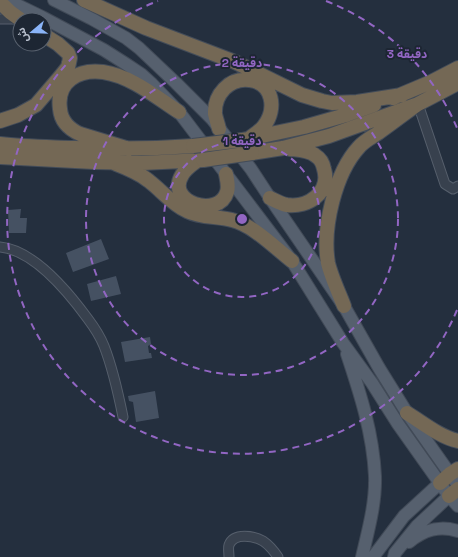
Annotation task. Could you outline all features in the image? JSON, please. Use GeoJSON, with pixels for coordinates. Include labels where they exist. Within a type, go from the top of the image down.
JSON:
{"type":"FeatureCollection","features":[{"type":"Feature","properties":{"kind":"highway"},"geometry":{"type":"LineString","coordinates":[[84,0],[146,28],[235,62],[302,95],[322,101],[332,103],[357,102],[402,95]]}},
{"type":"Feature","properties":{"kind":"highway"},"geometry":{"type":"LineString","coordinates":[[0,2],[12,14]]}},
{"type":"Feature","properties":{"kind":"highway"},"geometry":{"type":"LineString","coordinates":[[0,121],[18,116],[36,104],[68,67],[70,58],[68,52],[52,40]]}},
{"type":"Feature","properties":{"kind":"highway"},"geometry":{"type":"LineString","coordinates":[[0,144],[49,147],[159,149],[246,139],[330,120],[402,95],[432,82],[458,68]]}},
{"type":"Feature","properties":{"kind":"highway"},"geometry":{"type":"LineString","coordinates":[[129,149],[80,134],[72,130],[65,123],[60,113],[59,96],[66,82],[87,72],[104,72],[132,81],[180,112]]}},
{"type":"Feature","properties":{"kind":"highway"},"geometry":{"type":"LineString","coordinates":[[219,129],[215,114],[217,101],[221,91],[230,83],[242,80],[257,82],[264,86],[271,99],[272,105],[270,117],[262,129],[246,139]]}},
{"type":"Feature","properties":{"kind":"highway"},"geometry":{"type":"LineString","coordinates":[[0,157],[142,162],[201,160],[284,148],[329,136],[418,104],[458,83]]}},
{"type":"Feature","properties":{"kind":"highway"},"geometry":{"type":"LineString","coordinates":[[344,306],[329,264],[327,248],[330,213],[342,173],[349,159],[360,146],[418,104]]}},
{"type":"Feature","properties":{"kind":"highway"},"geometry":{"type":"LineString","coordinates":[[270,198],[282,204],[289,205],[308,203],[320,193],[323,188],[325,172],[320,158],[305,151],[284,148]]}},
{"type":"Feature","properties":{"kind":"highway"},"geometry":{"type":"LineString","coordinates":[[201,160],[185,171],[179,180],[180,191],[183,197],[187,200],[202,206],[216,204],[225,197],[228,188],[226,174]]}},
{"type":"Feature","properties":{"kind":"highway"},"geometry":{"type":"LineString","coordinates":[[111,162],[142,175],[170,200],[186,211],[204,217],[231,220],[247,226],[292,261]]}},
{"type":"Feature","properties":{"kind":"highway"},"geometry":{"type":"LineString","coordinates":[[407,413],[442,435],[458,441]]}},
{"type":"Feature","properties":{"kind":"main road"},"geometry":{"type":"LineString","coordinates":[[7,0],[104,50],[126,64],[141,74],[180,112],[292,261],[343,343],[372,383],[398,424],[451,478]]}},
{"type":"Feature","properties":{"kind":"main road"},"geometry":{"type":"LineString","coordinates":[[54,0],[126,38],[139,48],[207,114],[251,168],[344,306],[379,368],[407,413],[451,478],[455,497],[417,526],[395,555]]}},
{"type":"Feature","properties":{"kind":"main road"},"geometry":{"type":"LineString","coordinates":[[343,343],[365,414],[374,462],[374,492],[368,534],[362,557]]}},
{"type":"Feature","properties":{"kind":"main road"},"geometry":{"type":"LineString","coordinates":[[373,557],[404,516],[451,478]]}},
{"type":"Feature","properties":{"kind":"main road"},"geometry":{"type":"LineString","coordinates":[[395,555],[415,537],[429,530],[436,528],[450,528],[458,531]]}},
{"type":"Feature","properties":{"kind":"street"},"geometry":{"type":"LineString","coordinates":[[0,19],[12,20]]}},
{"type":"Feature","properties":{"kind":"street"},"geometry":{"type":"LineString","coordinates":[[418,104],[445,184],[453,189],[458,186]]}},
{"type":"Feature","properties":{"kind":"street"},"geometry":{"type":"LineString","coordinates":[[0,247],[19,253],[44,269],[60,284],[77,304],[103,344],[115,376],[123,417]]}},
{"type":"Feature","properties":{"kind":"street"},"geometry":{"type":"LineString","coordinates":[[229,557],[229,544],[232,540],[238,537],[246,536],[254,537],[263,541],[278,557]]}},
{"type":"Feature","properties":{"kind":"building"},"geometry":{"type":"Polygon","coordinates":[[[21,209],[20,218],[27,218],[26,233],[9,233],[8,210],[21,209]]]}},
{"type":"Feature","properties":{"kind":"building"},"geometry":{"type":"Polygon","coordinates":[[[101,239],[109,259],[73,272],[66,253],[101,239]]]}},
{"type":"Feature","properties":{"kind":"building"},"geometry":{"type":"Polygon","coordinates":[[[116,276],[121,294],[91,301],[87,284],[116,276]]]}},
{"type":"Feature","properties":{"kind":"building"},"geometry":{"type":"Polygon","coordinates":[[[150,337],[151,344],[148,346],[149,353],[151,353],[152,358],[125,362],[121,342],[150,337]]]}},
{"type":"Feature","properties":{"kind":"building"},"geometry":{"type":"Polygon","coordinates":[[[155,391],[159,418],[136,422],[133,402],[129,401],[128,396],[155,391]]]}}]}
